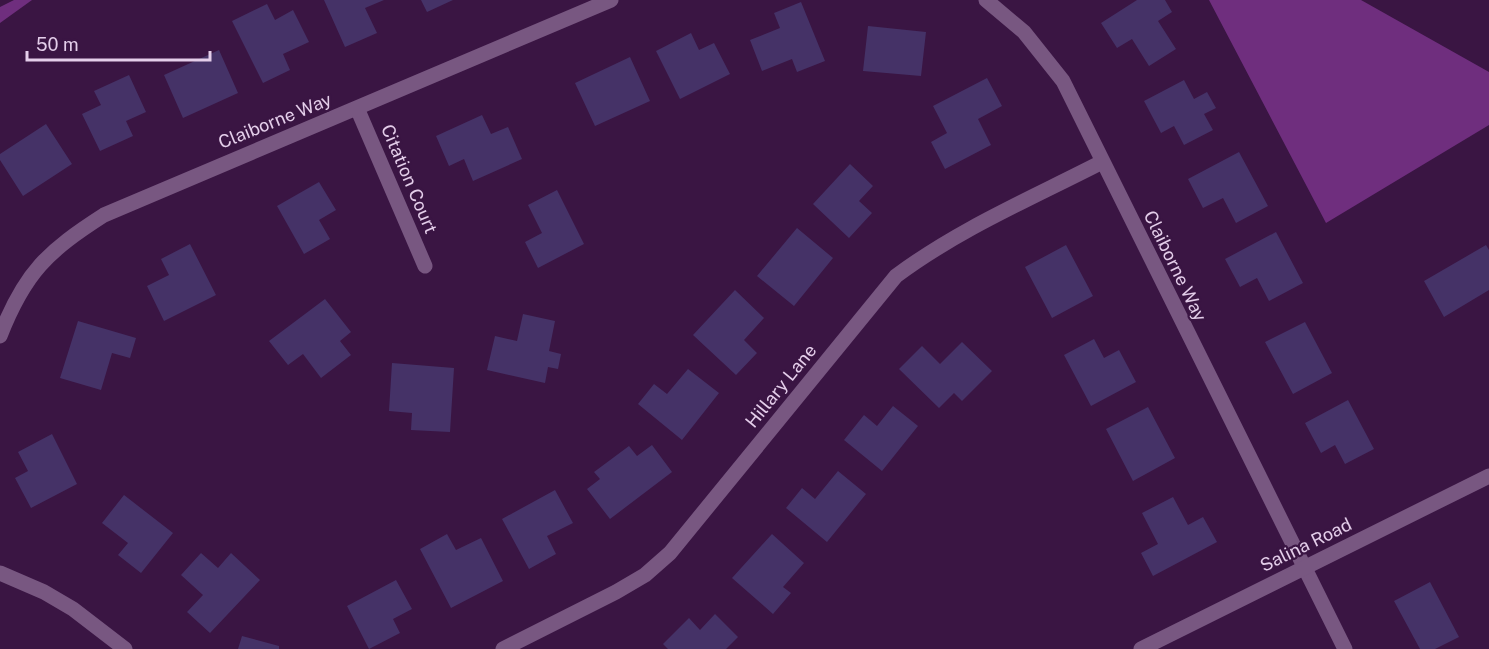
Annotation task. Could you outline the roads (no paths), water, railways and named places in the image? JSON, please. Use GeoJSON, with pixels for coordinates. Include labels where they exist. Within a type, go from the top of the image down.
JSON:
{"type":"FeatureCollection","features":[{"type":"Feature","properties":{"kind":"street","name":"Claiborne Way"},"geometry":{"type":"LineString","coordinates":[[0,336],[16,297],[28,279],[49,255],[73,235],[105,215],[139,198],[611,0]]}},
{"type":"Feature","properties":{"kind":"street","name":"Claiborne Way"},"geometry":{"type":"LineString","coordinates":[[986,0],[1024,32],[1063,81],[1344,649]]}},
{"type":"Feature","properties":{"kind":"street","name":"Citation Court"},"geometry":{"type":"LineString","coordinates":[[357,108],[425,266]]}},
{"type":"Feature","properties":{"kind":"street","name":"Hillary Lane"},"geometry":{"type":"LineString","coordinates":[[503,649],[616,592],[645,574],[670,553],[896,276],[923,256],[952,239],[1102,162]]}},
{"type":"Feature","properties":{"kind":"street","name":"Salina Road"},"geometry":{"type":"LineString","coordinates":[[1141,649],[1489,476]]}},
{"type":"Feature","properties":{"kind":"street"},"geometry":{"type":"LineString","coordinates":[[0,573],[44,592],[74,609],[125,649]]}}]}
